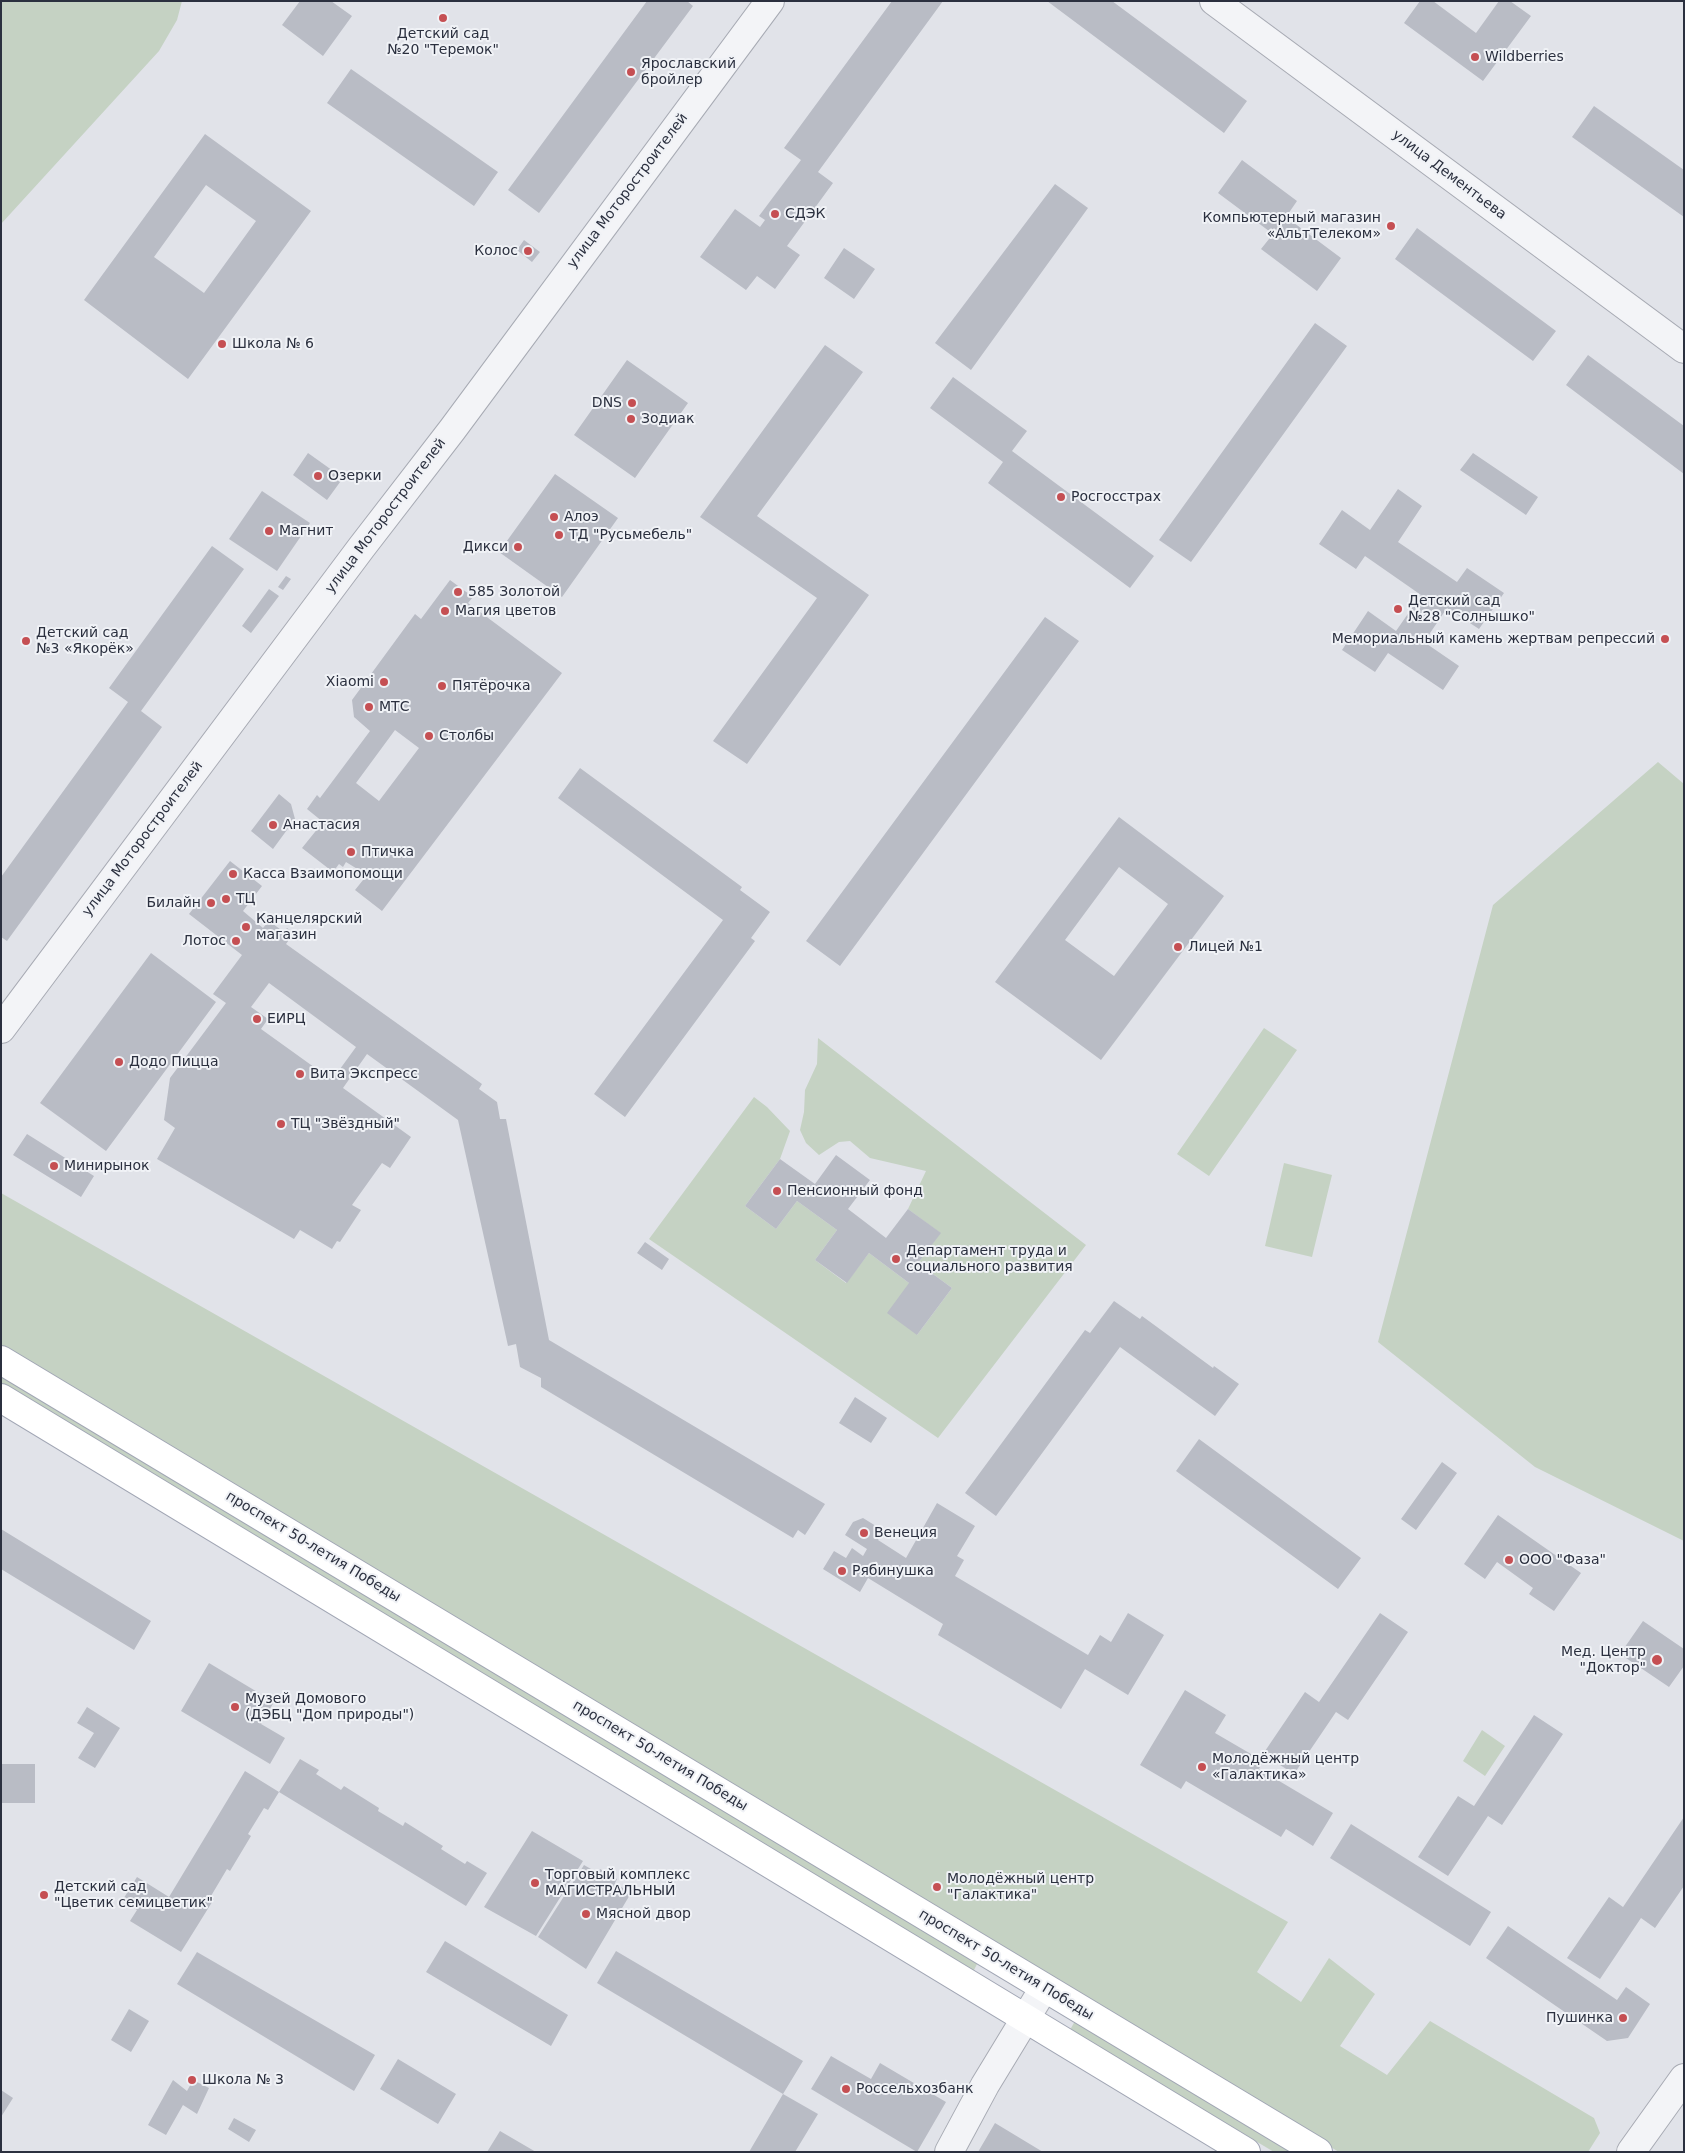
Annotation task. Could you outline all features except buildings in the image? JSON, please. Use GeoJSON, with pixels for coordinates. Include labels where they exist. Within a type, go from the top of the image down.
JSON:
{"type":"FeatureCollection","features":[{"type":"Feature","properties":{"kind":"main road","name":"проспект 50-летия Победы"},"geometry":{"type":"LineString","coordinates":[[1,1360],[1318,2152]]}},
{"type":"Feature","properties":{"kind":"main road"},"geometry":{"type":"LineString","coordinates":[[1,1398],[1026,2017],[1246,2152]]}},
{"type":"Feature","properties":{"kind":"street","name":"улица Моторостроителей"},"geometry":{"type":"LineString","coordinates":[[1,1029],[361,548],[452,430],[770,1]]}},
{"type":"Feature","properties":{"kind":"street","name":"улица Дементьева"},"geometry":{"type":"LineString","coordinates":[[1214,1],[1684,349]]}},
{"type":"Feature","properties":{"kind":"street"},"geometry":{"type":"LineString","coordinates":[[949,2152],[985,2084],[1044,1988]]}},
{"type":"Feature","properties":{"kind":"street"},"geometry":{"type":"LineString","coordinates":[[1631,2152],[1684,2078]]}},
{"type":"Feature","properties":{"kind":"green space"},"geometry":{"type":"Polygon","coordinates":[[[1,1],[182,1],[177,20],[159,51],[1,224],[1,1]]]}},
{"type":"Feature","properties":{"kind":"green space"},"geometry":{"type":"Polygon","coordinates":[[[1658,762],[1684,784],[1684,1541],[1535,1467],[1378,1342],[1493,905],[1658,762]]]}},
{"type":"Feature","properties":{"kind":"green space"},"geometry":{"type":"Polygon","coordinates":[[[1264,1028],[1297,1050],[1209,1176],[1177,1154],[1264,1028]]]}},
{"type":"Feature","properties":{"kind":"green space"},"geometry":{"type":"Polygon","coordinates":[[[818,1038],[1086,1245],[938,1438],[649,1239],[754,1097],[767,1107],[790,1131],[780,1159],[745,1206],[776,1229],[797,1201],[837,1230],[815,1260],[846,1283],[869,1253],[909,1283],[917,1335],[952,1288],[918,1263],[940,1233],[908,1209],[926,1171],[870,1158],[850,1141],[839,1142],[819,1155],[806,1143],[800,1130],[804,1112],[805,1090],[817,1064],[818,1038]]]}},
{"type":"Feature","properties":{"kind":"green space"},"geometry":{"type":"Polygon","coordinates":[[[1284,1163],[1332,1175],[1312,1257],[1265,1246],[1284,1163]]]}},
{"type":"Feature","properties":{"kind":"green space"},"geometry":{"type":"Polygon","coordinates":[[[1,1193],[1288,1922],[1257,1972],[1301,2002],[1329,1958],[1375,1994],[1340,2046],[1387,2075],[1430,2021],[1594,2118],[1600,2133],[1588,2152],[1339,2152],[1,1348],[1,1193]]]}},
{"type":"Feature","properties":{"kind":"green space"},"geometry":{"type":"Polygon","coordinates":[[[1,1374],[978,1962],[973,1972],[1,1386],[1,1374]]]}},
{"type":"Feature","properties":{"kind":"green space"},"geometry":{"type":"Polygon","coordinates":[[[1482,1730],[1505,1746],[1485,1776],[1463,1761],[1482,1730]]]}},
{"type":"Feature","properties":{"kind":"green space"},"geometry":{"type":"Polygon","coordinates":[[[1075,2021],[1292,2152],[1274,2152],[1070,2030],[1075,2021]]]}},
{"type":"Feature","properties":{"kind":"place","name":"Детский сад №20 \"Теремок\""},"geometry":{"type":"Point","coordinates":[443,18]}},
{"type":"Feature","properties":{"kind":"place","name":"Wildberries"},"geometry":{"type":"Point","coordinates":[1475,57]}},
{"type":"Feature","properties":{"kind":"place","name":"Ярославский бройлер"},"geometry":{"type":"Point","coordinates":[631,72]}},
{"type":"Feature","properties":{"kind":"place","name":"СДЭК"},"geometry":{"type":"Point","coordinates":[775,214]}},
{"type":"Feature","properties":{"kind":"place","name":"Компьютерный магазин «АльтТелеком»"},"geometry":{"type":"Point","coordinates":[1391,226]}},
{"type":"Feature","properties":{"kind":"place","name":"Колос"},"geometry":{"type":"Point","coordinates":[528,251]}},
{"type":"Feature","properties":{"kind":"place","name":"Школа № 6"},"geometry":{"type":"Point","coordinates":[222,344]}},
{"type":"Feature","properties":{"kind":"place","name":"DNS"},"geometry":{"type":"Point","coordinates":[632,403]}},
{"type":"Feature","properties":{"kind":"place","name":"Зодиак"},"geometry":{"type":"Point","coordinates":[631,419]}},
{"type":"Feature","properties":{"kind":"place","name":"Озерки"},"geometry":{"type":"Point","coordinates":[318,476]}},
{"type":"Feature","properties":{"kind":"place","name":"Росгосстрах"},"geometry":{"type":"Point","coordinates":[1061,497]}},
{"type":"Feature","properties":{"kind":"place","name":"Алоэ"},"geometry":{"type":"Point","coordinates":[554,517]}},
{"type":"Feature","properties":{"kind":"place","name":"Магнит"},"geometry":{"type":"Point","coordinates":[269,531]}},
{"type":"Feature","properties":{"kind":"place","name":"ТД \"Русьмебель\""},"geometry":{"type":"Point","coordinates":[559,535]}},
{"type":"Feature","properties":{"kind":"place","name":"Дикси"},"geometry":{"type":"Point","coordinates":[518,547]}},
{"type":"Feature","properties":{"kind":"place","name":"585 Золотой"},"geometry":{"type":"Point","coordinates":[458,592]}},
{"type":"Feature","properties":{"kind":"place","name":"Детский сад №28 \"Солнышко\""},"geometry":{"type":"Point","coordinates":[1398,609]}},
{"type":"Feature","properties":{"kind":"place","name":"Магия цветов"},"geometry":{"type":"Point","coordinates":[445,611]}},
{"type":"Feature","properties":{"kind":"place","name":"Мемориальный камень жертвам репрессий"},"geometry":{"type":"Point","coordinates":[1665,639]}},
{"type":"Feature","properties":{"kind":"place","name":"Детский сад №3 «Якорёк»"},"geometry":{"type":"Point","coordinates":[26,641]}},
{"type":"Feature","properties":{"kind":"place","name":"Xiaomi"},"geometry":{"type":"Point","coordinates":[384,682]}},
{"type":"Feature","properties":{"kind":"place","name":"Пятёрочка"},"geometry":{"type":"Point","coordinates":[442,686]}},
{"type":"Feature","properties":{"kind":"place","name":"МТС"},"geometry":{"type":"Point","coordinates":[369,707]}},
{"type":"Feature","properties":{"kind":"place","name":"Столбы"},"geometry":{"type":"Point","coordinates":[429,736]}},
{"type":"Feature","properties":{"kind":"place","name":"Анастасия"},"geometry":{"type":"Point","coordinates":[273,825]}},
{"type":"Feature","properties":{"kind":"place","name":"Птичка"},"geometry":{"type":"Point","coordinates":[351,852]}},
{"type":"Feature","properties":{"kind":"place","name":"Касса Взаимопомощи"},"geometry":{"type":"Point","coordinates":[233,874]}},
{"type":"Feature","properties":{"kind":"place","name":"ТЦ"},"geometry":{"type":"Point","coordinates":[226,899]}},
{"type":"Feature","properties":{"kind":"place","name":"Билайн"},"geometry":{"type":"Point","coordinates":[211,903]}},
{"type":"Feature","properties":{"kind":"place","name":"Канцелярский магазин"},"geometry":{"type":"Point","coordinates":[246,927]}},
{"type":"Feature","properties":{"kind":"place","name":"Лотос"},"geometry":{"type":"Point","coordinates":[236,941]}},
{"type":"Feature","properties":{"kind":"place","name":"Лицей №1"},"geometry":{"type":"Point","coordinates":[1178,947]}},
{"type":"Feature","properties":{"kind":"place","name":"ЕИРЦ"},"geometry":{"type":"Point","coordinates":[257,1019]}},
{"type":"Feature","properties":{"kind":"place","name":"Додо Пицца"},"geometry":{"type":"Point","coordinates":[119,1062]}},
{"type":"Feature","properties":{"kind":"place","name":"Вита Экспресс"},"geometry":{"type":"Point","coordinates":[300,1074]}},
{"type":"Feature","properties":{"kind":"place","name":"ТЦ \"Звёздный\""},"geometry":{"type":"Point","coordinates":[281,1124]}},
{"type":"Feature","properties":{"kind":"place","name":"Минирынок"},"geometry":{"type":"Point","coordinates":[54,1166]}},
{"type":"Feature","properties":{"kind":"place","name":"Пенсионный фонд"},"geometry":{"type":"Point","coordinates":[777,1191]}},
{"type":"Feature","properties":{"kind":"place","name":"Департамент труда и социального развития"},"geometry":{"type":"Point","coordinates":[896,1259]}},
{"type":"Feature","properties":{"kind":"place","name":"Венеция"},"geometry":{"type":"Point","coordinates":[864,1533]}},
{"type":"Feature","properties":{"kind":"place","name":"ООО \"Фаза\""},"geometry":{"type":"Point","coordinates":[1509,1560]}},
{"type":"Feature","properties":{"kind":"place","name":"Рябинушка"},"geometry":{"type":"Point","coordinates":[842,1571]}},
{"type":"Feature","properties":{"kind":"place","name":"Мед. Центр \"Доктор\""},"geometry":{"type":"Point","coordinates":[1657,1660]}},
{"type":"Feature","properties":{"kind":"place","name":"Музей Домового (ДЭБЦ \"Дом природы\")"},"geometry":{"type":"Point","coordinates":[235,1707]}},
{"type":"Feature","properties":{"kind":"place","name":"Молодёжный центр «Галактика»"},"geometry":{"type":"Point","coordinates":[1202,1767]}},
{"type":"Feature","properties":{"kind":"place","name":"Торговый комплекс МАГИСТРАЛЬНЫЙ"},"geometry":{"type":"Point","coordinates":[535,1883]}},
{"type":"Feature","properties":{"kind":"place","name":"Молодёжный центр \"Галактика\""},"geometry":{"type":"Point","coordinates":[937,1887]}},
{"type":"Feature","properties":{"kind":"place","name":"Детский сад \"Цветик семицветик\""},"geometry":{"type":"Point","coordinates":[44,1895]}},
{"type":"Feature","properties":{"kind":"place","name":"Мясной двор"},"geometry":{"type":"Point","coordinates":[586,1914]}},
{"type":"Feature","properties":{"kind":"place","name":"Пушинка"},"geometry":{"type":"Point","coordinates":[1623,2018]}},
{"type":"Feature","properties":{"kind":"place","name":"Школа № 3"},"geometry":{"type":"Point","coordinates":[192,2080]}},
{"type":"Feature","properties":{"kind":"place","name":"Россельхозбанк"},"geometry":{"type":"Point","coordinates":[846,2089]}}]}
